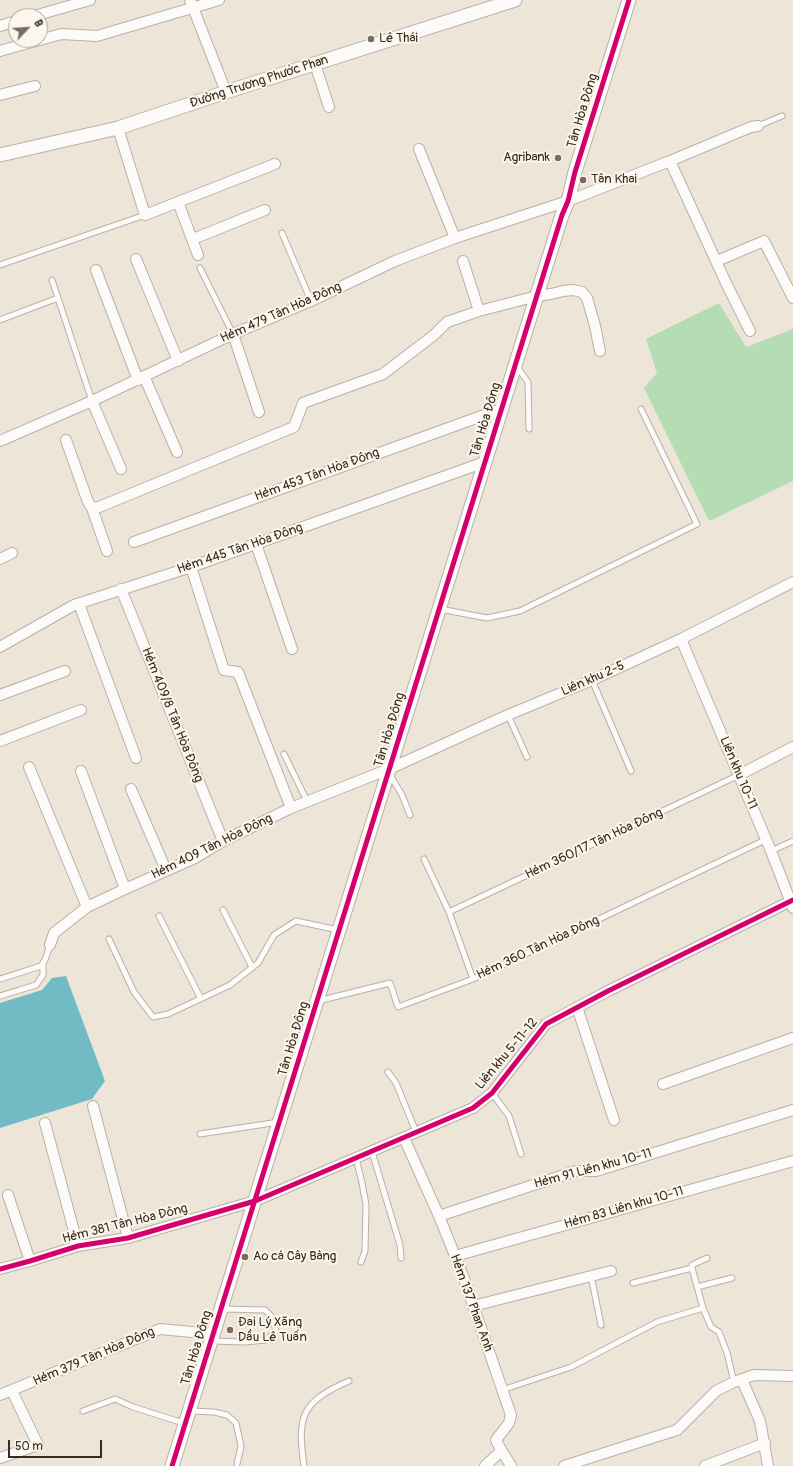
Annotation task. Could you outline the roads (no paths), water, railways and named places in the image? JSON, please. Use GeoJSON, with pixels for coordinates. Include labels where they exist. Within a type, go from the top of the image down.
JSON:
{"type":"FeatureCollection","features":[{"type":"Feature","properties":{"kind":"street"},"geometry":{"type":"LineString","coordinates":[[48,12],[90,0]]}},
{"type":"Feature","properties":{"kind":"street"},"geometry":{"type":"LineString","coordinates":[[48,38],[61,34],[97,36],[191,4],[219,0]]}},
{"type":"Feature","properties":{"kind":"street","name":"Đường Trương Phước Phan"},"geometry":{"type":"LineString","coordinates":[[0,155],[118,128],[515,0]]}},
{"type":"Feature","properties":{"kind":"street","name":"Tân Hòa Đông"},"geometry":{"type":"LineString","coordinates":[[172,1466],[515,364],[562,215],[568,201],[575,172],[629,0]]}},
{"type":"Feature","properties":{"kind":"street"},"geometry":{"type":"LineString","coordinates":[[191,4],[226,92]]}},
{"type":"Feature","properties":{"kind":"street"},"geometry":{"type":"LineString","coordinates":[[0,52],[13,48]]}},
{"type":"Feature","properties":{"kind":"street"},"geometry":{"type":"LineString","coordinates":[[315,64],[330,107]]}},
{"type":"Feature","properties":{"kind":"street"},"geometry":{"type":"LineString","coordinates":[[0,95],[35,86]]}},
{"type":"Feature","properties":{"kind":"street","name":"Hẻm 479 Tân Hòa Đông"},"geometry":{"type":"LineString","coordinates":[[0,441],[92,401],[233,334],[311,301],[395,261],[455,238],[568,201],[751,127],[758,126]]}},
{"type":"Feature","properties":{"kind":"street"},"geometry":{"type":"LineString","coordinates":[[118,128],[145,215],[275,164]]}},
{"type":"Feature","properties":{"kind":"street"},"geometry":{"type":"LineString","coordinates":[[419,149],[455,238]]}},
{"type":"Feature","properties":{"kind":"street"},"geometry":{"type":"LineString","coordinates":[[670,161],[717,262],[726,285],[750,331]]}},
{"type":"Feature","properties":{"kind":"street"},"geometry":{"type":"LineString","coordinates":[[178,202],[198,255]]}},
{"type":"Feature","properties":{"kind":"street"},"geometry":{"type":"LineString","coordinates":[[193,239],[265,210]]}},
{"type":"Feature","properties":{"kind":"street"},"geometry":{"type":"LineString","coordinates":[[717,262],[764,241],[793,298]]}},
{"type":"Feature","properties":{"kind":"street"},"geometry":{"type":"LineString","coordinates":[[136,259],[178,361]]}},
{"type":"Feature","properties":{"kind":"street"},"geometry":{"type":"LineString","coordinates":[[463,261],[479,311]]}},
{"type":"Feature","properties":{"kind":"street"},"geometry":{"type":"LineString","coordinates":[[96,270],[141,378],[177,452]]}},
{"type":"Feature","properties":{"kind":"street"},"geometry":{"type":"LineString","coordinates":[[92,508],[99,507],[294,427],[303,403],[383,374],[434,335],[447,322],[479,311],[537,296],[573,290],[582,292],[590,307],[600,351]]}},
{"type":"Feature","properties":{"kind":"street"},"geometry":{"type":"LineString","coordinates":[[233,334],[259,412]]}},
{"type":"Feature","properties":{"kind":"street"},"geometry":{"type":"LineString","coordinates":[[92,401],[121,469]]}},
{"type":"Feature","properties":{"kind":"street","name":"Hẻm 453 Tân Hòa Đông"},"geometry":{"type":"LineString","coordinates":[[134,542],[501,409]]}},
{"type":"Feature","properties":{"kind":"street"},"geometry":{"type":"LineString","coordinates":[[66,440],[107,551]]}},
{"type":"Feature","properties":{"kind":"street","name":"Hẻm 445 Tân Hòa Đông"},"geometry":{"type":"LineString","coordinates":[[0,647],[74,605],[191,567],[485,462]]}},
{"type":"Feature","properties":{"kind":"street"},"geometry":{"type":"LineString","coordinates":[[256,544],[292,649]]}},
{"type":"Feature","properties":{"kind":"street"},"geometry":{"type":"LineString","coordinates":[[0,559],[12,553]]}},
{"type":"Feature","properties":{"kind":"street"},"geometry":{"type":"LineString","coordinates":[[191,567],[224,670],[238,672],[291,808]]}},
{"type":"Feature","properties":{"kind":"street","name":"Liên khu 2-5"},"geometry":{"type":"LineString","coordinates":[[389,771],[508,715],[592,680],[681,639],[793,582]]}},
{"type":"Feature","properties":{"kind":"street","name":"Hẻm 409/8 Tân Hòa Đông"},"geometry":{"type":"LineString","coordinates":[[121,589],[223,841]]}},
{"type":"Feature","properties":{"kind":"street"},"geometry":{"type":"LineString","coordinates":[[79,604],[136,758]]}},
{"type":"Feature","properties":{"kind":"street","name":"Liên khu 10-11"},"geometry":{"type":"LineString","coordinates":[[681,639],[792,903]]}},
{"type":"Feature","properties":{"kind":"street"},"geometry":{"type":"LineString","coordinates":[[0,695],[65,671]]}},
{"type":"Feature","properties":{"kind":"street"},"geometry":{"type":"LineString","coordinates":[[0,741],[81,710]]}},
{"type":"Feature","properties":{"kind":"street"},"geometry":{"type":"LineString","coordinates":[[739,775],[793,747]]}},
{"type":"Feature","properties":{"kind":"street"},"geometry":{"type":"LineString","coordinates":[[29,766],[87,907]]}},
{"type":"Feature","properties":{"kind":"street"},"geometry":{"type":"LineString","coordinates":[[81,771],[125,889]]}},
{"type":"Feature","properties":{"kind":"street","name":"Hẻm 409 Tân Hòa Đông"},"geometry":{"type":"LineString","coordinates":[[50,945],[54,933],[87,907],[195,858],[223,841],[291,808],[389,771]]}},
{"type":"Feature","properties":{"kind":"street"},"geometry":{"type":"LineString","coordinates":[[131,789],[166,870]]}},
{"type":"Feature","properties":{"kind":"street","name":"Liên khu 5-11-12"},"geometry":{"type":"LineString","coordinates":[[255,1201],[473,1108],[492,1093],[546,1024],[792,903]]}},
{"type":"Feature","properties":{"kind":"street"},"geometry":{"type":"LineString","coordinates":[[577,1008],[614,1120]]}},
{"type":"Feature","properties":{"kind":"street"},"geometry":{"type":"LineString","coordinates":[[663,1084],[793,1038]]}},
{"type":"Feature","properties":{"kind":"street"},"geometry":{"type":"LineString","coordinates":[[93,1106],[128,1238]]}},
{"type":"Feature","properties":{"kind":"street","name":"Hẻm 91 Liên khu 10-11"},"geometry":{"type":"LineString","coordinates":[[439,1216],[576,1171],[596,1171],[793,1110]]}},
{"type":"Feature","properties":{"kind":"street"},"geometry":{"type":"LineString","coordinates":[[45,1123],[78,1246]]}},
{"type":"Feature","properties":{"kind":"street","name":"Hẻm 137 Phan Anh"},"geometry":{"type":"LineString","coordinates":[[404,1138],[439,1216],[462,1273],[472,1306],[511,1415],[509,1423],[496,1440],[501,1451]]}},
{"type":"Feature","properties":{"kind":"street","name":"Hẻm 83 Liên khu 10-11"},"geometry":{"type":"LineString","coordinates":[[455,1256],[793,1161]]}},
{"type":"Feature","properties":{"kind":"street"},"geometry":{"type":"LineString","coordinates":[[8,1195],[30,1261]]}},
{"type":"Feature","properties":{"kind":"street","name":"Hẻm 381 Tân Hòa Đông"},"geometry":{"type":"LineString","coordinates":[[0,1269],[78,1246],[128,1238],[255,1201]]}},
{"type":"Feature","properties":{"kind":"street"},"geometry":{"type":"LineString","coordinates":[[472,1306],[611,1271]]}},
{"type":"Feature","properties":{"kind":"street","name":"Hẻm 379 Tân Hòa Đông"},"geometry":{"type":"LineString","coordinates":[[0,1395],[160,1329],[212,1337]]}},
{"type":"Feature","properties":{"kind":"street"},"geometry":{"type":"LineString","coordinates":[[564,1466],[677,1430],[716,1391],[738,1381],[754,1375],[793,1376]]}},
{"type":"Feature","properties":{"kind":"street"},"geometry":{"type":"LineString","coordinates":[[738,1381],[760,1421],[768,1466]]}},
{"type":"Feature","properties":{"kind":"street"},"geometry":{"type":"LineString","coordinates":[[0,1458],[38,1445],[12,1391]]}},
{"type":"Feature","properties":{"kind":"street"},"geometry":{"type":"LineString","coordinates":[[705,1466],[765,1443]]}},
{"type":"Feature","properties":{"kind":"street"},"geometry":{"type":"LineString","coordinates":[[485,1466],[501,1451],[511,1466]]}},
{"type":"Feature","properties":{"kind":"lane"},"geometry":{"type":"LineString","coordinates":[[758,126],[782,116]]}},
{"type":"Feature","properties":{"kind":"lane"},"geometry":{"type":"LineString","coordinates":[[0,265],[145,215]]}},
{"type":"Feature","properties":{"kind":"lane"},"geometry":{"type":"LineString","coordinates":[[282,233],[311,301]]}},
{"type":"Feature","properties":{"kind":"lane"},"geometry":{"type":"LineString","coordinates":[[200,268],[233,334]]}},
{"type":"Feature","properties":{"kind":"lane"},"geometry":{"type":"LineString","coordinates":[[52,280],[92,401]]}},
{"type":"Feature","properties":{"kind":"lane"},"geometry":{"type":"LineString","coordinates":[[0,320],[58,298]]}},
{"type":"Feature","properties":{"kind":"lane"},"geometry":{"type":"LineString","coordinates":[[515,364],[528,382],[529,429]]}},
{"type":"Feature","properties":{"kind":"lane"},"geometry":{"type":"LineString","coordinates":[[439,609],[487,618],[520,611],[697,524],[641,409]]}},
{"type":"Feature","properties":{"kind":"lane"},"geometry":{"type":"LineString","coordinates":[[592,680],[631,771]]}},
{"type":"Feature","properties":{"kind":"lane"},"geometry":{"type":"LineString","coordinates":[[508,715],[527,757]]}},
{"type":"Feature","properties":{"kind":"lane"},"geometry":{"type":"LineString","coordinates":[[284,754],[308,801]]}},
{"type":"Feature","properties":{"kind":"lane"},"geometry":{"type":"LineString","coordinates":[[389,771],[402,795],[410,815]]}},
{"type":"Feature","properties":{"kind":"lane","name":"Hẻm 360/17 Tân Hòa Đông"},"geometry":{"type":"LineString","coordinates":[[449,912],[739,775]]}},
{"type":"Feature","properties":{"kind":"lane","name":"Hẻm 360 Tân Hòa Đông"},"geometry":{"type":"LineString","coordinates":[[317,1002],[390,983],[398,1006],[473,979],[765,840]]}},
{"type":"Feature","properties":{"kind":"lane"},"geometry":{"type":"LineString","coordinates":[[770,850],[793,841]]}},
{"type":"Feature","properties":{"kind":"lane"},"geometry":{"type":"LineString","coordinates":[[424,859],[449,912],[473,979]]}},
{"type":"Feature","properties":{"kind":"lane"},"geometry":{"type":"LineString","coordinates":[[223,910],[252,967]]}},
{"type":"Feature","properties":{"kind":"lane"},"geometry":{"type":"LineString","coordinates":[[159,916],[201,999]]}},
{"type":"Feature","properties":{"kind":"lane"},"geometry":{"type":"LineString","coordinates":[[110,939],[134,992],[153,1017],[168,1014],[230,985],[258,963],[274,935],[296,921],[339,930]]}},
{"type":"Feature","properties":{"kind":"lane"},"geometry":{"type":"LineString","coordinates":[[0,996],[36,985],[43,975],[44,963],[50,945]]}},
{"type":"Feature","properties":{"kind":"lane"},"geometry":{"type":"LineString","coordinates":[[0,979],[38,967],[44,963]]}},
{"type":"Feature","properties":{"kind":"lane"},"geometry":{"type":"LineString","coordinates":[[388,1072],[396,1083],[416,1132]]}},
{"type":"Feature","properties":{"kind":"lane"},"geometry":{"type":"LineString","coordinates":[[492,1093],[509,1116],[522,1154]]}},
{"type":"Feature","properties":{"kind":"lane"},"geometry":{"type":"LineString","coordinates":[[200,1134],[280,1122]]}},
{"type":"Feature","properties":{"kind":"lane"},"geometry":{"type":"LineString","coordinates":[[372,1152],[400,1245],[401,1258]]}},
{"type":"Feature","properties":{"kind":"lane"},"geometry":{"type":"LineString","coordinates":[[356,1158],[366,1205],[365,1250],[361,1262]]}},
{"type":"Feature","properties":{"kind":"lane"},"geometry":{"type":"LineString","coordinates":[[707,1258],[692,1264],[692,1268],[703,1308],[711,1327],[719,1332],[738,1381]]}},
{"type":"Feature","properties":{"kind":"lane"},"geometry":{"type":"LineString","coordinates":[[633,1284],[692,1268]]}},
{"type":"Feature","properties":{"kind":"lane"},"geometry":{"type":"LineString","coordinates":[[591,1276],[601,1325]]}},
{"type":"Feature","properties":{"kind":"lane"},"geometry":{"type":"LineString","coordinates":[[698,1287],[732,1278]]}},
{"type":"Feature","properties":{"kind":"lane"},"geometry":{"type":"LineString","coordinates":[[502,1390],[571,1367],[656,1322],[703,1308]]}},
{"type":"Feature","properties":{"kind":"lane"},"geometry":{"type":"LineString","coordinates":[[212,1337],[244,1342],[266,1340],[276,1331],[272,1317],[265,1310],[221,1309]]}},
{"type":"Feature","properties":{"kind":"lane"},"geometry":{"type":"LineString","coordinates":[[304,1466],[301,1439],[303,1420],[308,1406],[323,1394],[349,1381]]}},
{"type":"Feature","properties":{"kind":"lane"},"geometry":{"type":"LineString","coordinates":[[83,1411],[115,1399],[133,1407],[177,1421],[188,1417],[214,1412],[227,1415],[236,1423],[241,1446],[237,1464]]}},
{"type":"Feature","properties":{"kind":"water"},"geometry":{"type":"Polygon","coordinates":[[[66,976],[105,1081],[92,1099],[0,1128],[0,1003],[42,990],[52,978],[66,976]]]}},
{"type":"Feature","properties":{"kind":"place","name":"Lê Thái"},"geometry":{"type":"Point","coordinates":[371,39]}},
{"type":"Feature","properties":{"kind":"place","name":"Agribank"},"geometry":{"type":"Point","coordinates":[558,158]}},
{"type":"Feature","properties":{"kind":"place","name":"Tân Khai"},"geometry":{"type":"Point","coordinates":[583,180]}},
{"type":"Feature","properties":{"kind":"place","name":"Ao cá Cây Bàng"},"geometry":{"type":"Point","coordinates":[245,1257]}},
{"type":"Feature","properties":{"kind":"place","name":"Đại Lý Xăng Dầu Lê Tuấn"},"geometry":{"type":"Point","coordinates":[230,1330]}}]}
